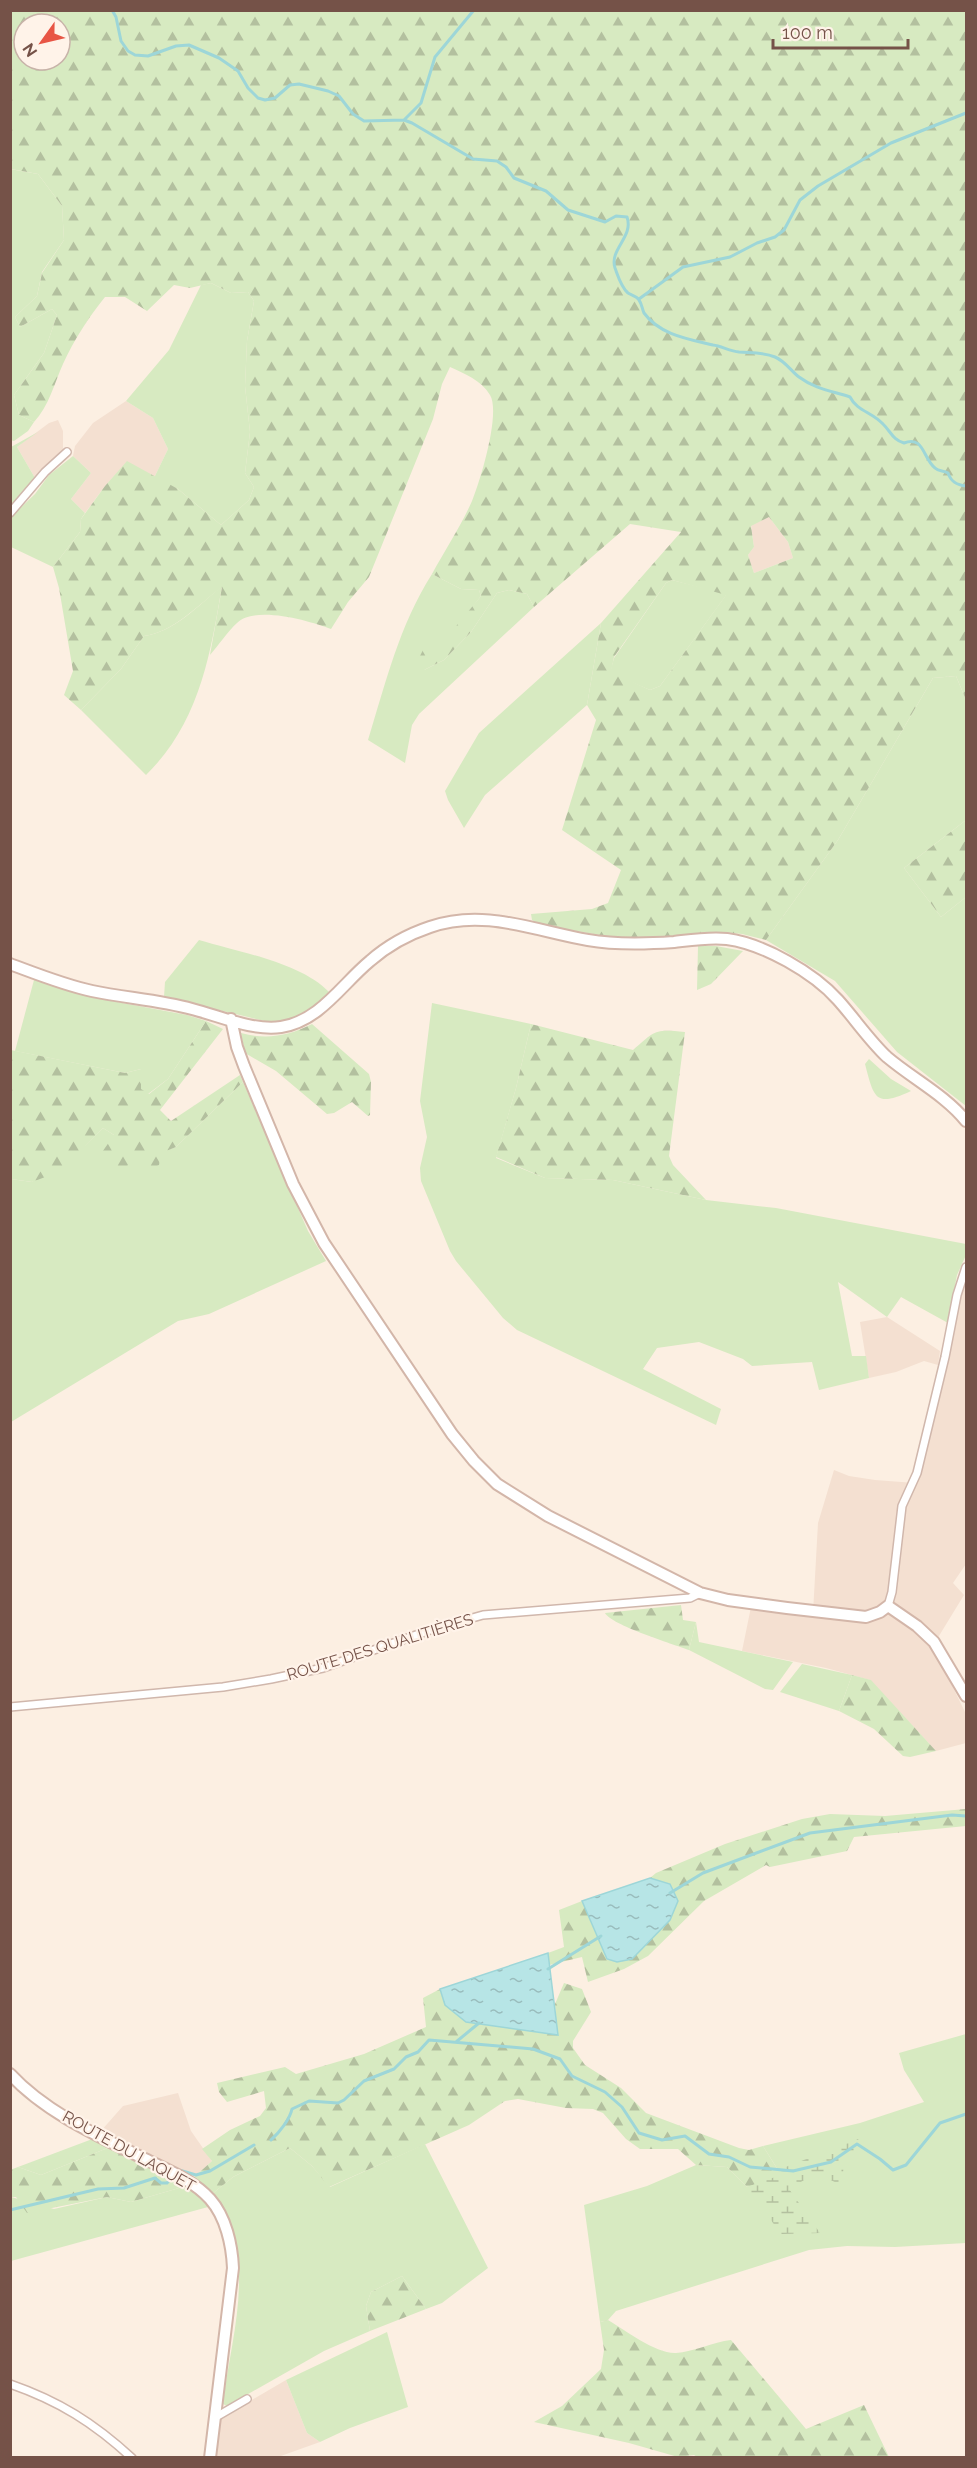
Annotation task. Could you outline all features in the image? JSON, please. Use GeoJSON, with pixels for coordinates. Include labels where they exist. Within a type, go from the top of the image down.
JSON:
{"type":"FeatureCollection","features":[{"type":"Feature","properties":{"kind":"street"},"geometry":{"type":"LineString","coordinates":[[10,513],[45,472],[67,452]]}},
{"type":"Feature","properties":{"kind":"street"},"geometry":{"type":"LineString","coordinates":[[10,964],[92,991],[157,1001],[277,1028],[297,1023],[319,1010],[359,970],[384,950],[419,931],[450,921],[472,918],[497,920],[586,939],[621,943],[726,939],[749,944],[772,954],[813,977],[837,999],[884,1054],[944,1100],[966,1121]]}},
{"type":"Feature","properties":{"kind":"street"},"geometry":{"type":"LineString","coordinates":[[231,1019],[237,1047],[308,1213],[357,1296],[465,1450],[493,1480],[526,1504],[700,1593]]}},
{"type":"Feature","properties":{"kind":"street"},"geometry":{"type":"LineString","coordinates":[[966,1267],[957,1295],[945,1357],[917,1473],[902,1506],[892,1592],[888,1606],[917,1626],[934,1642],[966,1696]]}},
{"type":"Feature","properties":{"kind":"street","name":"ROUTE DES QUALITIÈRES"},"geometry":{"type":"LineString","coordinates":[[10,1707],[223,1687],[262,1681],[323,1668],[469,1618],[502,1613],[690,1598],[700,1593],[728,1600],[866,1617],[888,1606]]}},
{"type":"Feature","properties":{"kind":"street","name":"ROUTE DU LAQUET"},"geometry":{"type":"LineString","coordinates":[[10,2074],[42,2102],[116,2145],[176,2174],[198,2188],[214,2204],[223,2222],[232,2254],[210,2457]]}},
{"type":"Feature","properties":{"kind":"street"},"geometry":{"type":"LineString","coordinates":[[10,2384],[45,2397],[73,2411],[112,2439],[132,2457]]}},
{"type":"Feature","properties":{"kind":"street"},"geometry":{"type":"LineString","coordinates":[[216,2417],[247,2399]]}},
{"type":"Feature","properties":{"kind":"shaded area"},"geometry":{"type":"Polygon","coordinates":[[[126,401],[153,418],[168,449],[154,478],[127,462],[85,513],[71,499],[91,473],[73,456],[75,446],[93,423],[126,401]]]}},
{"type":"Feature","properties":{"kind":"shaded area"},"geometry":{"type":"Polygon","coordinates":[[[58,420],[63,431],[63,451],[35,478],[17,447],[49,423],[58,420]]]}},
{"type":"Feature","properties":{"kind":"shaded area"},"geometry":{"type":"Polygon","coordinates":[[[769,517],[788,542],[793,558],[754,573],[748,555],[754,547],[751,525],[769,517]]]}},
{"type":"Feature","properties":{"kind":"shaded area"},"geometry":{"type":"Polygon","coordinates":[[[966,1278],[966,1564],[953,1583],[964,1595],[931,1649],[939,1659],[966,1714],[966,1743],[936,1751],[870,1680],[826,1668],[742,1651],[751,1607],[813,1613],[818,1523],[834,1470],[849,1476],[915,1483],[966,1278]]]}},
{"type":"Feature","properties":{"kind":"shaded area"},"geometry":{"type":"Polygon","coordinates":[[[887,1317],[940,1351],[938,1365],[924,1361],[896,1372],[869,1378],[860,1322],[887,1317]]]}},
{"type":"Feature","properties":{"kind":"shaded area"},"geometry":{"type":"Polygon","coordinates":[[[178,2093],[191,2131],[212,2161],[193,2178],[100,2132],[123,2106],[178,2093]]]}},
{"type":"Feature","properties":{"kind":"shaded area"},"geometry":{"type":"Polygon","coordinates":[[[286,2380],[307,2433],[320,2442],[278,2457],[213,2458],[219,2419],[286,2380]]]}},
{"type":"Feature","properties":{"kind":"green space"},"geometry":{"type":"Polygon","coordinates":[[[10,11],[966,11],[966,700],[956,676],[933,678],[838,840],[766,940],[722,932],[643,939],[617,938],[541,925],[532,920],[531,914],[592,909],[608,903],[621,870],[562,830],[596,720],[587,705],[601,623],[681,532],[630,524],[534,607],[527,594],[509,590],[497,593],[471,632],[444,660],[424,670],[417,662],[425,646],[443,642],[481,596],[479,590],[461,589],[432,574],[472,501],[484,464],[493,416],[490,395],[482,385],[450,367],[442,384],[433,419],[369,577],[348,602],[331,629],[283,616],[256,615],[237,623],[210,655],[222,587],[176,623],[144,636],[121,669],[81,710],[64,695],[73,671],[59,588],[53,567],[80,532],[81,519],[127,461],[178,489],[221,525],[249,500],[254,487],[245,473],[250,432],[245,386],[247,341],[254,301],[248,292],[231,293],[211,283],[190,288],[174,285],[147,311],[125,297],[105,297],[72,346],[39,416],[34,422],[19,415],[14,395],[44,353],[57,315],[52,309],[20,327],[15,317],[37,296],[42,273],[64,240],[62,206],[38,174],[11,169],[10,11]],[[769,517],[751,526],[754,547],[748,555],[754,573],[793,558],[788,542],[769,517]],[[672,580],[666,583],[614,657],[611,672],[650,690],[660,686],[726,595],[672,580]]]}},
{"type":"Feature","properties":{"kind":"green space"},"geometry":{"type":"Polygon","coordinates":[[[10,169],[38,174],[62,206],[64,240],[42,272],[37,296],[15,317],[20,327],[52,309],[57,315],[44,353],[14,395],[19,415],[34,422],[28,431],[14,441],[10,440],[10,169]]]}},
{"type":"Feature","properties":{"kind":"green space"},"geometry":{"type":"Polygon","coordinates":[[[211,283],[231,293],[248,292],[254,301],[247,341],[245,386],[250,432],[245,473],[254,487],[249,500],[221,525],[178,489],[154,478],[168,449],[153,418],[126,401],[169,350],[201,285],[211,283]]]}},
{"type":"Feature","properties":{"kind":"green space"},"geometry":{"type":"Polygon","coordinates":[[[38,432],[17,447],[35,478],[11,506],[11,447],[38,432]]]}},
{"type":"Feature","properties":{"kind":"green space"},"geometry":{"type":"Polygon","coordinates":[[[73,456],[91,473],[71,499],[85,513],[81,519],[80,532],[53,567],[11,547],[11,517],[35,494],[49,475],[73,456]]]}},
{"type":"Feature","properties":{"kind":"green space"},"geometry":{"type":"Polygon","coordinates":[[[432,574],[461,589],[479,590],[481,596],[424,670],[444,660],[471,632],[497,593],[509,590],[527,594],[534,607],[419,714],[412,725],[405,763],[368,740],[402,634],[432,574]]]}},
{"type":"Feature","properties":{"kind":"green space"},"geometry":{"type":"Polygon","coordinates":[[[672,580],[727,594],[660,686],[650,690],[610,673],[614,658],[666,583],[672,580]]]}},
{"type":"Feature","properties":{"kind":"green space"},"geometry":{"type":"Polygon","coordinates":[[[222,586],[207,663],[190,711],[179,734],[146,775],[81,710],[121,669],[144,636],[176,623],[222,586]]]}},
{"type":"Feature","properties":{"kind":"green space"},"geometry":{"type":"Polygon","coordinates":[[[601,623],[587,705],[485,795],[464,828],[445,791],[479,733],[601,623]]]}},
{"type":"Feature","properties":{"kind":"green space"},"geometry":{"type":"Polygon","coordinates":[[[956,676],[966,700],[966,820],[904,868],[941,917],[966,897],[966,1106],[897,1052],[835,981],[766,940],[838,840],[933,678],[956,676]]]}},
{"type":"Feature","properties":{"kind":"green space"},"geometry":{"type":"Polygon","coordinates":[[[966,820],[966,897],[941,917],[904,868],[966,820]]]}},
{"type":"Feature","properties":{"kind":"green space"},"geometry":{"type":"Polygon","coordinates":[[[199,940],[268,959],[302,973],[329,992],[315,1005],[296,1017],[269,1022],[164,997],[165,982],[199,940]]]}},
{"type":"Feature","properties":{"kind":"green space"},"geometry":{"type":"Polygon","coordinates":[[[698,946],[716,946],[743,951],[711,984],[697,990],[698,946]]]}},
{"type":"Feature","properties":{"kind":"green space"},"geometry":{"type":"Polygon","coordinates":[[[34,980],[101,999],[187,1015],[206,1021],[168,1079],[148,1094],[141,1090],[141,1069],[125,1073],[15,1051],[34,980]]]}},
{"type":"Feature","properties":{"kind":"green space"},"geometry":{"type":"Polygon","coordinates":[[[432,1003],[531,1024],[496,1158],[545,1178],[613,1180],[706,1200],[776,1208],[966,1244],[966,1255],[957,1275],[948,1323],[901,1297],[887,1317],[838,1282],[852,1356],[866,1356],[869,1378],[819,1390],[812,1362],[752,1366],[743,1359],[699,1342],[657,1348],[643,1369],[721,1409],[716,1425],[517,1330],[503,1318],[456,1261],[421,1181],[420,1168],[427,1137],[420,1101],[432,1003]]]}},
{"type":"Feature","properties":{"kind":"green space"},"geometry":{"type":"Polygon","coordinates":[[[206,1021],[223,1029],[160,1110],[171,1121],[240,1075],[243,1082],[176,1147],[161,1153],[159,1165],[149,1170],[138,1161],[113,1172],[98,1158],[114,1135],[103,1128],[61,1171],[32,1182],[11,1179],[11,1050],[125,1073],[141,1069],[141,1089],[149,1094],[168,1079],[206,1021]]]}},
{"type":"Feature","properties":{"kind":"green space"},"geometry":{"type":"Polygon","coordinates":[[[312,1024],[369,1074],[371,1082],[370,1115],[368,1116],[352,1102],[334,1113],[327,1114],[276,1071],[245,1053],[241,1033],[277,1036],[312,1024]]]}},
{"type":"Feature","properties":{"kind":"green space"},"geometry":{"type":"Polygon","coordinates":[[[531,1024],[633,1050],[656,1032],[685,1032],[669,1156],[673,1165],[706,1200],[613,1180],[545,1178],[496,1157],[531,1024]]]}},
{"type":"Feature","properties":{"kind":"green space"},"geometry":{"type":"Polygon","coordinates":[[[869,1059],[891,1079],[911,1091],[890,1099],[878,1097],[871,1085],[865,1064],[869,1059]]]}},
{"type":"Feature","properties":{"kind":"green space"},"geometry":{"type":"Polygon","coordinates":[[[243,1082],[308,1231],[326,1261],[209,1314],[178,1321],[11,1422],[11,1179],[32,1182],[86,1145],[103,1128],[114,1135],[138,1160],[176,1147],[243,1082]]]}},
{"type":"Feature","properties":{"kind":"green space"},"geometry":{"type":"Polygon","coordinates":[[[681,1605],[683,1620],[696,1622],[689,1650],[618,1623],[605,1613],[681,1605]]]}},
{"type":"Feature","properties":{"kind":"green space"},"geometry":{"type":"Polygon","coordinates":[[[696,1622],[699,1642],[793,1662],[773,1690],[765,1689],[689,1650],[696,1622]]]}},
{"type":"Feature","properties":{"kind":"green space"},"geometry":{"type":"Polygon","coordinates":[[[802,1664],[852,1675],[839,1711],[780,1692],[802,1664]]]}},
{"type":"Feature","properties":{"kind":"green space"},"geometry":{"type":"Polygon","coordinates":[[[852,1675],[871,1680],[936,1751],[910,1757],[903,1756],[874,1729],[839,1711],[852,1675]]]}},
{"type":"Feature","properties":{"kind":"green space"},"geometry":{"type":"Polygon","coordinates":[[[966,1809],[966,1826],[854,1837],[847,1851],[770,1867],[766,1865],[704,1901],[648,1956],[624,1969],[588,1982],[582,1957],[549,1965],[548,1953],[564,1947],[559,1910],[582,1901],[607,1959],[670,1884],[650,1878],[656,1873],[725,1844],[802,1819],[830,1814],[885,1816],[966,1809]]]}},
{"type":"Feature","properties":{"kind":"green space"},"geometry":{"type":"Polygon","coordinates":[[[564,1983],[582,1989],[591,2012],[573,2041],[573,2048],[585,2065],[621,2088],[646,2113],[739,2148],[749,2150],[763,2146],[778,2170],[776,2177],[747,2187],[727,2167],[696,2165],[678,2149],[640,2149],[626,2139],[603,2113],[593,2109],[566,2108],[518,2099],[505,2101],[469,2125],[329,2187],[312,2166],[290,2148],[233,2177],[212,2194],[193,2178],[212,2161],[202,2149],[230,2130],[260,2116],[266,2108],[264,2091],[227,2102],[219,2092],[217,2083],[285,2067],[296,2074],[364,2054],[426,2027],[423,1998],[440,1989],[445,2005],[557,2035],[555,2004],[564,1983]]]}},
{"type":"Feature","properties":{"kind":"green space"},"geometry":{"type":"Polygon","coordinates":[[[966,2034],[966,2243],[895,2247],[847,2246],[809,2250],[616,2311],[608,2320],[600,2322],[584,2205],[647,2186],[696,2165],[727,2167],[747,2187],[778,2170],[763,2146],[860,2123],[924,2102],[904,2070],[899,2053],[966,2034]]]}},
{"type":"Feature","properties":{"kind":"green space"},"geometry":{"type":"Polygon","coordinates":[[[95,2138],[110,2147],[41,2175],[18,2167],[95,2138]]]}},
{"type":"Feature","properties":{"kind":"green space"},"geometry":{"type":"Polygon","coordinates":[[[858,2139],[864,2151],[845,2159],[841,2185],[816,2173],[789,2189],[820,2233],[781,2234],[747,2187],[775,2177],[778,2170],[858,2139]]]}},
{"type":"Feature","properties":{"kind":"green space"},"geometry":{"type":"Polygon","coordinates":[[[425,2144],[488,2268],[442,2303],[426,2309],[402,2276],[371,2292],[366,2306],[370,2331],[324,2351],[227,2406],[223,2404],[236,2323],[239,2270],[235,2244],[227,2218],[212,2194],[233,2177],[290,2148],[312,2166],[330,2187],[425,2144]]]}},
{"type":"Feature","properties":{"kind":"green space"},"geometry":{"type":"Polygon","coordinates":[[[110,2147],[186,2186],[131,2202],[107,2197],[27,2213],[16,2197],[11,2197],[10,2170],[18,2167],[41,2175],[110,2147]]]}},
{"type":"Feature","properties":{"kind":"green space"},"geometry":{"type":"Polygon","coordinates":[[[186,2186],[208,2207],[11,2261],[11,2197],[54,2209],[107,2197],[131,2202],[186,2186]]]}},
{"type":"Feature","properties":{"kind":"green space"},"geometry":{"type":"Polygon","coordinates":[[[402,2276],[426,2309],[370,2331],[366,2306],[371,2292],[402,2276]]]}},
{"type":"Feature","properties":{"kind":"green space"},"geometry":{"type":"Polygon","coordinates":[[[608,2320],[650,2346],[668,2352],[683,2352],[731,2340],[806,2429],[864,2405],[889,2457],[699,2458],[694,2455],[678,2457],[629,2443],[534,2422],[562,2406],[601,2369],[604,2350],[600,2322],[608,2320]]]}},
{"type":"Feature","properties":{"kind":"green space"},"geometry":{"type":"Polygon","coordinates":[[[387,2332],[408,2407],[350,2428],[320,2442],[307,2433],[286,2380],[387,2332]]]}},
{"type":"Feature","properties":{"kind":"water"},"geometry":{"type":"Polygon","coordinates":[[[650,1878],[670,1884],[678,1901],[670,1920],[632,1959],[617,1962],[607,1959],[582,1901],[650,1878]]]}},
{"type":"Feature","properties":{"kind":"water"},"geometry":{"type":"Polygon","coordinates":[[[548,1953],[558,2035],[466,2022],[445,2005],[440,1989],[548,1953]]]}},
{"type":"Feature","properties":{"kind":"waterway"},"geometry":{"type":"LineString","coordinates":[[112,10],[116,17],[121,41],[128,51],[135,55],[148,56],[176,46],[189,45],[219,58],[238,71],[248,88],[258,98],[265,100],[275,98],[290,85],[299,84],[328,91],[339,96],[353,114],[364,121],[404,120],[473,159],[497,161],[506,167],[514,178],[546,191],[568,210],[605,222],[616,216],[627,217],[627,231],[615,255],[615,268],[623,288],[638,299],[644,313],[658,326],[684,338],[736,351],[762,353],[779,359],[805,381],[850,397],[853,402],[879,420],[897,440],[904,443],[916,442],[935,468],[948,473],[955,482],[966,486]]}},
{"type":"Feature","properties":{"kind":"waterway"},"geometry":{"type":"LineString","coordinates":[[404,120],[421,103],[435,57],[474,10]]}},
{"type":"Feature","properties":{"kind":"waterway"},"geometry":{"type":"LineString","coordinates":[[639,299],[683,267],[730,257],[757,243],[775,237],[784,230],[800,200],[818,186],[891,143],[966,113]]}},
{"type":"Feature","properties":{"kind":"waterway"},"geometry":{"type":"LineString","coordinates":[[670,1893],[703,1873],[810,1833],[952,1815],[966,1816]]}},
{"type":"Feature","properties":{"kind":"waterway"},"geometry":{"type":"LineString","coordinates":[[548,1969],[601,1936]]}},
{"type":"Feature","properties":{"kind":"waterway"},"geometry":{"type":"LineString","coordinates":[[456,2042],[479,2023]]}},
{"type":"Feature","properties":{"kind":"waterway"},"geometry":{"type":"LineString","coordinates":[[271,2140],[284,2126],[292,2109],[309,2101],[338,2103],[344,2100],[364,2081],[394,2069],[406,2057],[418,2052],[429,2040],[533,2049],[560,2059],[572,2076],[605,2092],[622,2107],[639,2133],[662,2140],[685,2136],[709,2154],[729,2157],[750,2167],[793,2171],[831,2162],[857,2144],[893,2170],[906,2165],[940,2123],[966,2114]]}},
{"type":"Feature","properties":{"kind":"waterway"},"geometry":{"type":"LineString","coordinates":[[178,2172],[179,2170],[196,2175],[210,2171],[254,2145]]}},
{"type":"Feature","properties":{"kind":"waterway"},"geometry":{"type":"LineString","coordinates":[[10,2210],[98,2189],[124,2188],[155,2178],[161,2183],[167,2183],[173,2176]]}}]}
